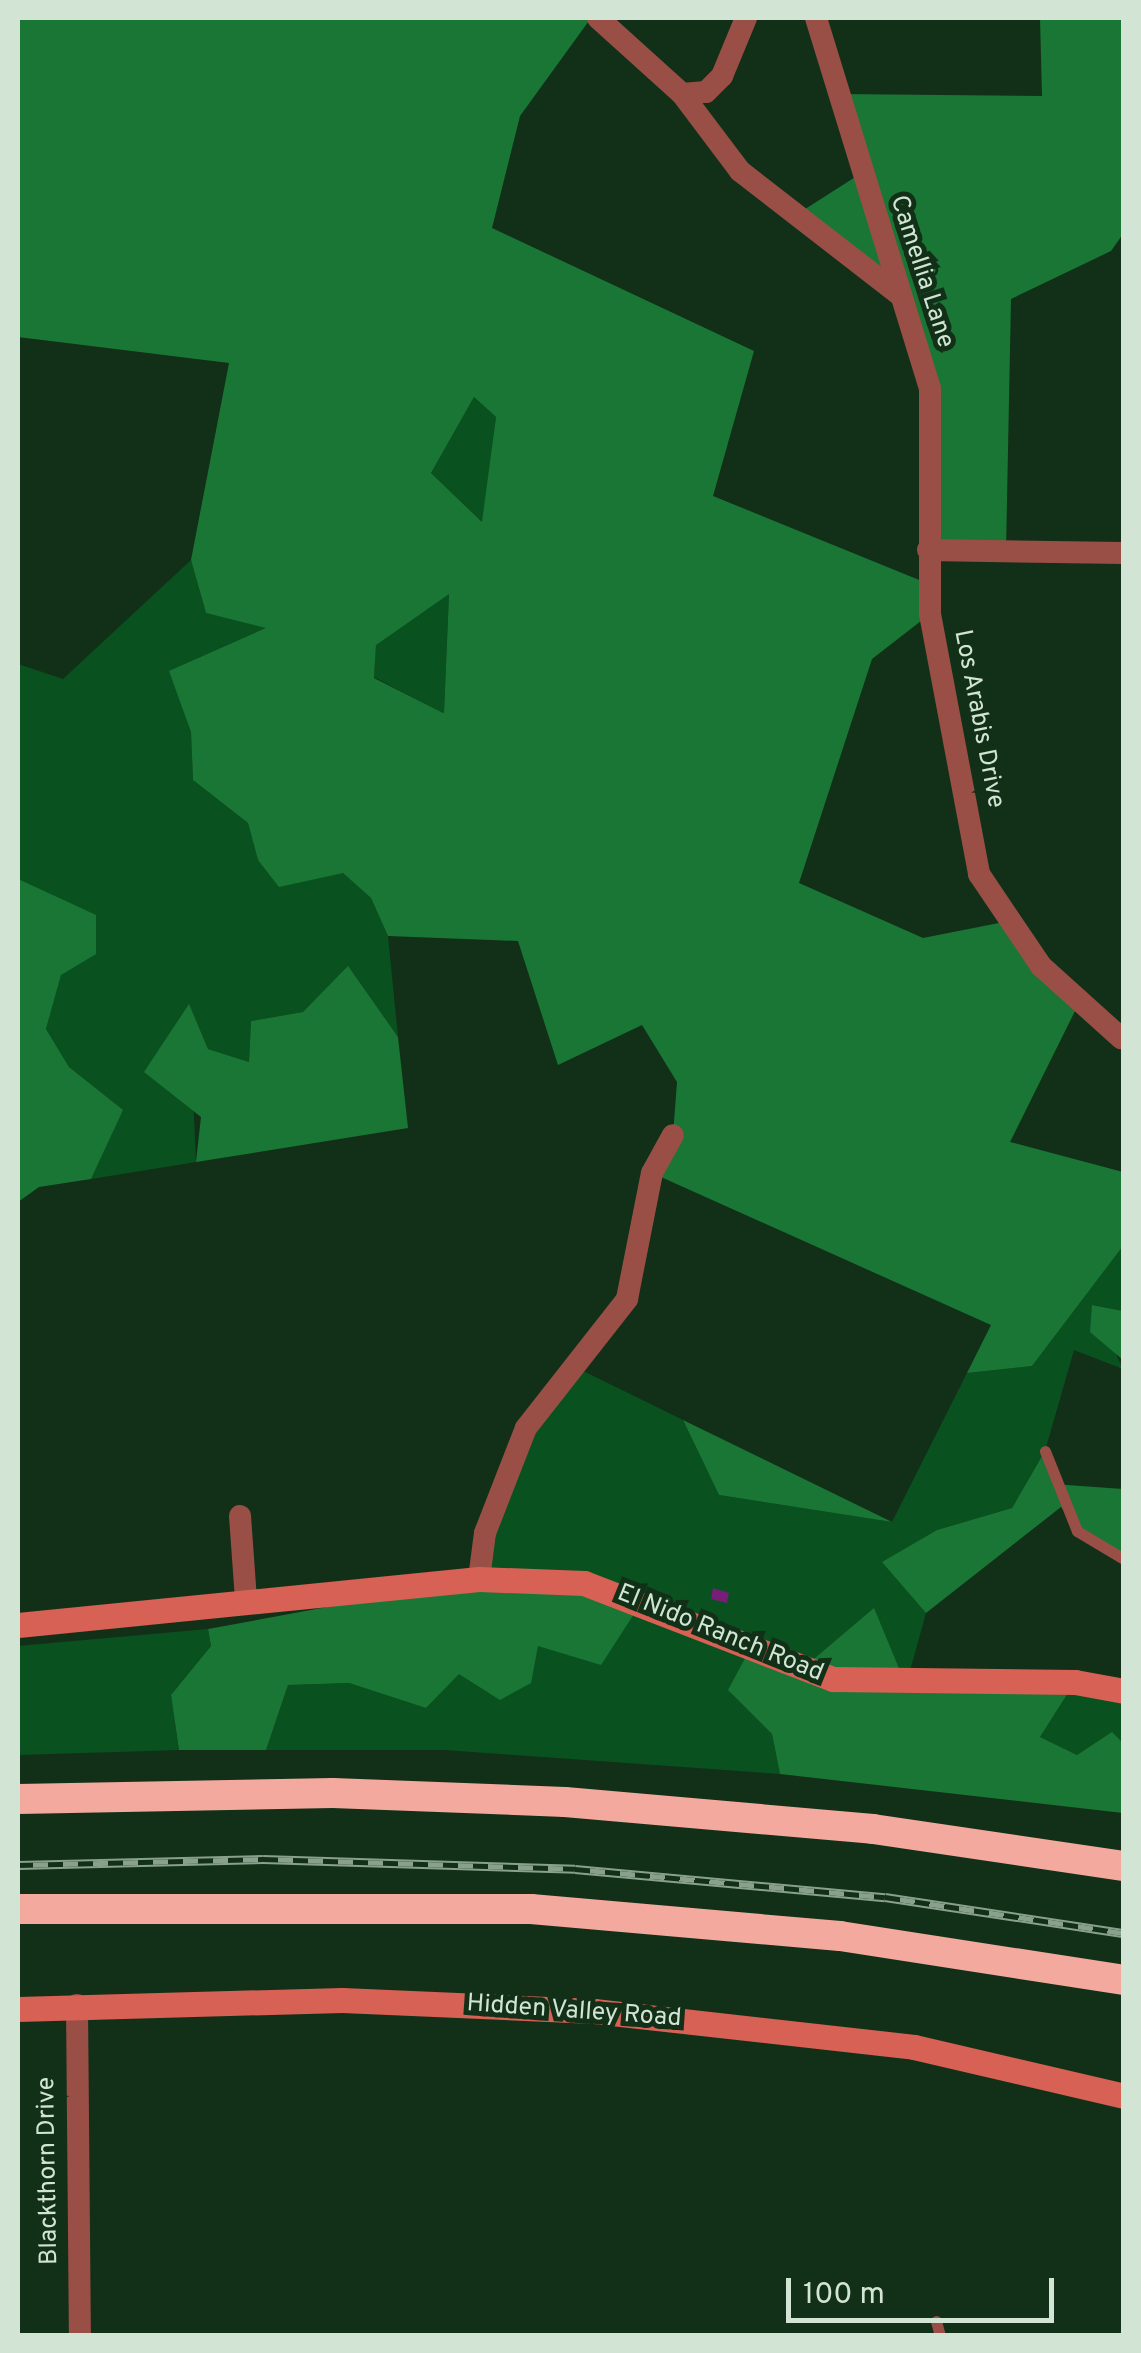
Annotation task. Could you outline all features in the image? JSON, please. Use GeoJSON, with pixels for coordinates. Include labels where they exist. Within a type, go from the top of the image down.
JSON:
{"type":"FeatureCollection","features":[{"type":"Feature","properties":{"kind":"highway"},"geometry":{"type":"LineString","coordinates":[[18,1799],[333,1793],[604,1804],[911,1834],[1124,1866]]}},
{"type":"Feature","properties":{"kind":"highway"},"geometry":{"type":"LineString","coordinates":[[18,1910],[530,1909],[860,1939],[1124,1980]]}},
{"type":"Feature","properties":{"kind":"street"},"geometry":{"type":"LineString","coordinates":[[598,18],[682,94],[740,171],[900,295]]}},
{"type":"Feature","properties":{"kind":"street"},"geometry":{"type":"LineString","coordinates":[[682,94],[706,92],[722,76],[746,18]]}},
{"type":"Feature","properties":{"kind":"street","name":"Camellia Lane"},"geometry":{"type":"LineString","coordinates":[[816,18],[930,389],[928,550]]}},
{"type":"Feature","properties":{"kind":"street"},"geometry":{"type":"LineString","coordinates":[[928,550],[1124,553]]}},
{"type":"Feature","properties":{"kind":"street","name":"Los Arabis Drive"},"geometry":{"type":"LineString","coordinates":[[928,550],[930,614],[979,874],[1041,966],[1120,1038]]}},
{"type":"Feature","properties":{"kind":"street"},"geometry":{"type":"LineString","coordinates":[[479,1579],[484,1533],[526,1428],[628,1299],[652,1173],[673,1135]]}},
{"type":"Feature","properties":{"kind":"street"},"geometry":{"type":"LineString","coordinates":[[240,1516],[246,1600]]}},
{"type":"Feature","properties":{"kind":"street","name":"El Nido Ranch Road"},"geometry":{"type":"LineString","coordinates":[[18,1625],[479,1579],[599,1587],[832,1679],[1074,1682],[1124,1691]]}},
{"type":"Feature","properties":{"kind":"street","name":"Hidden Valley Road"},"geometry":{"type":"LineString","coordinates":[[18,2009],[342,2000],[594,2010],[914,2047],[1124,2096]]}},
{"type":"Feature","properties":{"kind":"street","name":"Blackthorn Drive"},"geometry":{"type":"LineString","coordinates":[[77,2005],[80,2336]]}},
{"type":"Feature","properties":{"kind":"lane"},"geometry":{"type":"LineString","coordinates":[[1044,1451],[1078,1531],[1124,1559]]}},
{"type":"Feature","properties":{"kind":"lane"},"geometry":{"type":"LineString","coordinates":[[936,2321],[940,2336]]}},
{"type":"Feature","properties":{"kind":"green space"},"geometry":{"type":"Polygon","coordinates":[[[18,18],[591,18],[520,116],[492,228],[754,351],[713,496],[929,584],[930,614],[872,659],[799,883],[923,938],[1004,922],[1080,1001],[1010,1142],[1123,1172],[1123,1246],[1032,1366],[967,1373],[991,1325],[652,1173],[673,1135],[677,1082],[642,1025],[558,1065],[518,941],[388,936],[371,898],[343,873],[279,887],[258,860],[248,823],[193,780],[191,732],[169,671],[266,628],[206,613],[191,560],[229,363],[18,337],[18,18]],[[474,397],[431,473],[482,522],[496,417],[474,397]],[[449,594],[376,645],[374,678],[443,713],[444,713],[449,594]]]}},
{"type":"Feature","properties":{"kind":"green space"},"geometry":{"type":"Polygon","coordinates":[[[1040,18],[1123,18],[1123,234],[1111,251],[1011,299],[1006,551],[928,550],[930,389],[900,296],[788,220],[860,174],[838,94],[1042,96],[1040,18]]]}},
{"type":"Feature","properties":{"kind":"green space"},"geometry":{"type":"Polygon","coordinates":[[[474,397],[496,417],[483,523],[431,473],[474,397]]]}},
{"type":"Feature","properties":{"kind":"green space"},"geometry":{"type":"Polygon","coordinates":[[[191,560],[206,613],[268,628],[170,671],[191,732],[193,780],[248,823],[258,860],[343,873],[371,898],[388,936],[398,1037],[348,967],[303,1012],[251,1021],[249,1062],[208,1049],[189,1005],[196,1162],[91,1179],[122,1110],[69,1067],[46,1029],[61,974],[63,905],[18,879],[18,664],[63,679],[191,560]]]}},
{"type":"Feature","properties":{"kind":"green space"},"geometry":{"type":"Polygon","coordinates":[[[449,593],[444,714],[374,677],[376,644],[449,593]]]}},
{"type":"Feature","properties":{"kind":"green space"},"geometry":{"type":"Polygon","coordinates":[[[18,879],[96,915],[96,954],[61,975],[46,1029],[69,1067],[123,1110],[91,1179],[39,1187],[18,1202],[18,879]]]}},
{"type":"Feature","properties":{"kind":"green space"},"geometry":{"type":"Polygon","coordinates":[[[348,966],[398,1037],[408,1128],[196,1162],[201,1117],[144,1072],[189,1004],[208,1049],[249,1062],[251,1021],[303,1012],[348,966]]]}},
{"type":"Feature","properties":{"kind":"green space"},"geometry":{"type":"Polygon","coordinates":[[[1123,1246],[1123,1311],[1093,1305],[1123,1369],[1074,1350],[1045,1451],[1012,1508],[937,1530],[883,1562],[926,1613],[906,1685],[874,1609],[802,1669],[733,1695],[772,1734],[780,1774],[445,1750],[266,1750],[288,1685],[349,1683],[426,1708],[459,1673],[500,1699],[479,1579],[526,1428],[575,1367],[683,1420],[719,1495],[892,1522],[967,1373],[1032,1366],[1123,1246]]]}},
{"type":"Feature","properties":{"kind":"green space"},"geometry":{"type":"Polygon","coordinates":[[[1092,1305],[1123,1311],[1123,1360],[1090,1332],[1092,1305]]]}},
{"type":"Feature","properties":{"kind":"green space"},"geometry":{"type":"Polygon","coordinates":[[[683,1420],[892,1522],[719,1495],[683,1420]]]}},
{"type":"Feature","properties":{"kind":"green space"},"geometry":{"type":"Polygon","coordinates":[[[1045,1451],[1053,1484],[1123,1489],[1123,1559],[1093,1544],[1061,1507],[926,1613],[882,1562],[937,1530],[1012,1508],[1045,1451]]]}},
{"type":"Feature","properties":{"kind":"green space"},"geometry":{"type":"Polygon","coordinates":[[[479,1579],[643,1600],[601,1665],[538,1646],[531,1683],[500,1700],[459,1674],[426,1708],[349,1683],[288,1685],[266,1750],[179,1750],[171,1695],[211,1646],[208,1629],[479,1579]]]}},
{"type":"Feature","properties":{"kind":"green space"},"geometry":{"type":"Polygon","coordinates":[[[874,1608],[906,1685],[1075,1682],[1040,1737],[1077,1755],[1112,1732],[1123,1743],[1123,1813],[780,1774],[772,1734],[728,1690],[750,1649],[802,1669],[874,1608]]]}},
{"type":"Feature","properties":{"kind":"green space"},"geometry":{"type":"Polygon","coordinates":[[[208,1629],[211,1646],[171,1695],[179,1750],[18,1755],[18,1646],[208,1629]]]}},
{"type":"Feature","properties":{"kind":"green space"},"geometry":{"type":"Polygon","coordinates":[[[1075,1682],[1123,1691],[1123,1743],[1112,1733],[1077,1755],[1040,1737],[1075,1682]]]}},
{"type":"Feature","properties":{"kind":"building"},"geometry":{"type":"Polygon","coordinates":[[[713,1588],[729,1593],[727,1603],[711,1599],[713,1588]]]}},
{"type":"Feature","properties":{"kind":"railway"},"geometry":{"type":"LineString","coordinates":[[18,1865],[263,1859],[575,1869],[885,1897],[1124,1933]]}}]}
